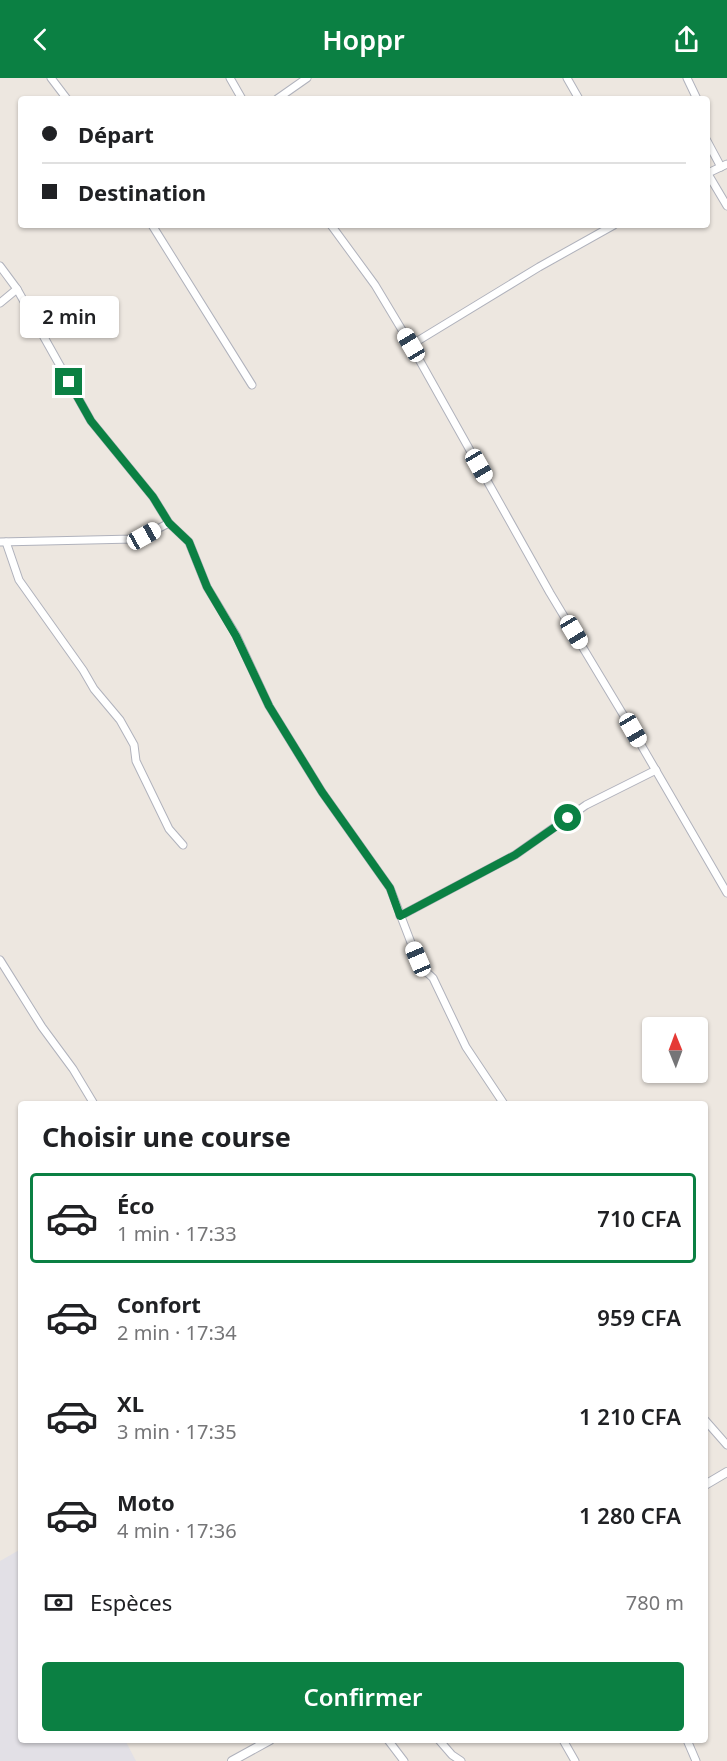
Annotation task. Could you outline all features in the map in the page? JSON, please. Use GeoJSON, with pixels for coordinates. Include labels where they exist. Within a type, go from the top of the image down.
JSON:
{"type":"FeatureCollection","features":[{"type":"Feature","properties":{"kind":"street"},"geometry":{"type":"LineString","coordinates":[[51,78],[65,96]]}},
{"type":"Feature","properties":{"kind":"street"},"geometry":{"type":"LineString","coordinates":[[230,78],[241,96]]}},
{"type":"Feature","properties":{"kind":"street"},"geometry":{"type":"LineString","coordinates":[[281,96],[307,78]]}},
{"type":"Feature","properties":{"kind":"street"},"geometry":{"type":"LineString","coordinates":[[567,78],[577,96]]}},
{"type":"Feature","properties":{"kind":"street"},"geometry":{"type":"LineString","coordinates":[[687,78],[696,96]]}},
{"type":"Feature","properties":{"kind":"street"},"geometry":{"type":"LineString","coordinates":[[710,145],[724,165],[710,172]]}},
{"type":"Feature","properties":{"kind":"street"},"geometry":{"type":"LineString","coordinates":[[710,179],[727,206]]}},
{"type":"Feature","properties":{"kind":"street"},"geometry":{"type":"LineString","coordinates":[[154,228],[252,385]]}},
{"type":"Feature","properties":{"kind":"street"},"geometry":{"type":"LineString","coordinates":[[333,228],[375,285],[411,345],[550,593],[727,893]]}},
{"type":"Feature","properties":{"kind":"street"},"geometry":{"type":"LineString","coordinates":[[411,345],[539,267],[609,228]]}},
{"type":"Feature","properties":{"kind":"street"},"geometry":{"type":"LineString","coordinates":[[0,266],[17,289],[91,421],[153,497],[169,523],[189,542],[207,587],[236,636],[269,706],[322,792],[390,888],[420,966],[433,978],[466,1047],[502,1101]]}},
{"type":"Feature","properties":{"kind":"street"},"geometry":{"type":"LineString","coordinates":[[0,303],[17,289]]}},
{"type":"Feature","properties":{"kind":"street"},"geometry":{"type":"LineString","coordinates":[[169,523],[144,536],[134,538],[3,542],[19,580],[94,689],[120,720],[134,746],[136,761],[169,829],[183,845]]}},
{"type":"Feature","properties":{"kind":"street"},"geometry":{"type":"LineString","coordinates":[[400,916],[515,855],[586,805],[656,770]]}},
{"type":"Feature","properties":{"kind":"street"},"geometry":{"type":"LineString","coordinates":[[0,960],[42,1028],[92,1101]]}},
{"type":"Feature","properties":{"kind":"street"},"geometry":{"type":"LineString","coordinates":[[708,1423],[727,1445]]}},
{"type":"Feature","properties":{"kind":"street"},"geometry":{"type":"LineString","coordinates":[[708,1483],[727,1472]]}},
{"type":"Feature","properties":{"kind":"street"},"geometry":{"type":"LineString","coordinates":[[232,1761],[265,1743]]}},
{"type":"Feature","properties":{"kind":"street"},"geometry":{"type":"LineString","coordinates":[[390,1743],[404,1761]]}},
{"type":"Feature","properties":{"kind":"street"},"geometry":{"type":"LineString","coordinates":[[442,1743],[461,1761]]}},
{"type":"Feature","properties":{"kind":"street"},"geometry":{"type":"LineString","coordinates":[[565,1743],[574,1761]]}},
{"type":"Feature","properties":{"kind":"street"},"geometry":{"type":"LineString","coordinates":[[688,1743],[696,1761]]}},
{"type":"Feature","properties":{"kind":"shaded area"},"geometry":{"type":"Polygon","coordinates":[[[18,1551],[18,1743],[127,1743],[136,1761],[0,1761],[0,1561],[18,1551]]]}},
{"type":"Feature","properties":{"kind":"route"},"geometry":{"type":"LineString","coordinates":[[69,382],[91,421],[153,497],[169,523],[189,542],[207,587],[236,636],[269,706],[322,792],[390,888],[400,916],[515,855],[568,818]]}}]}
